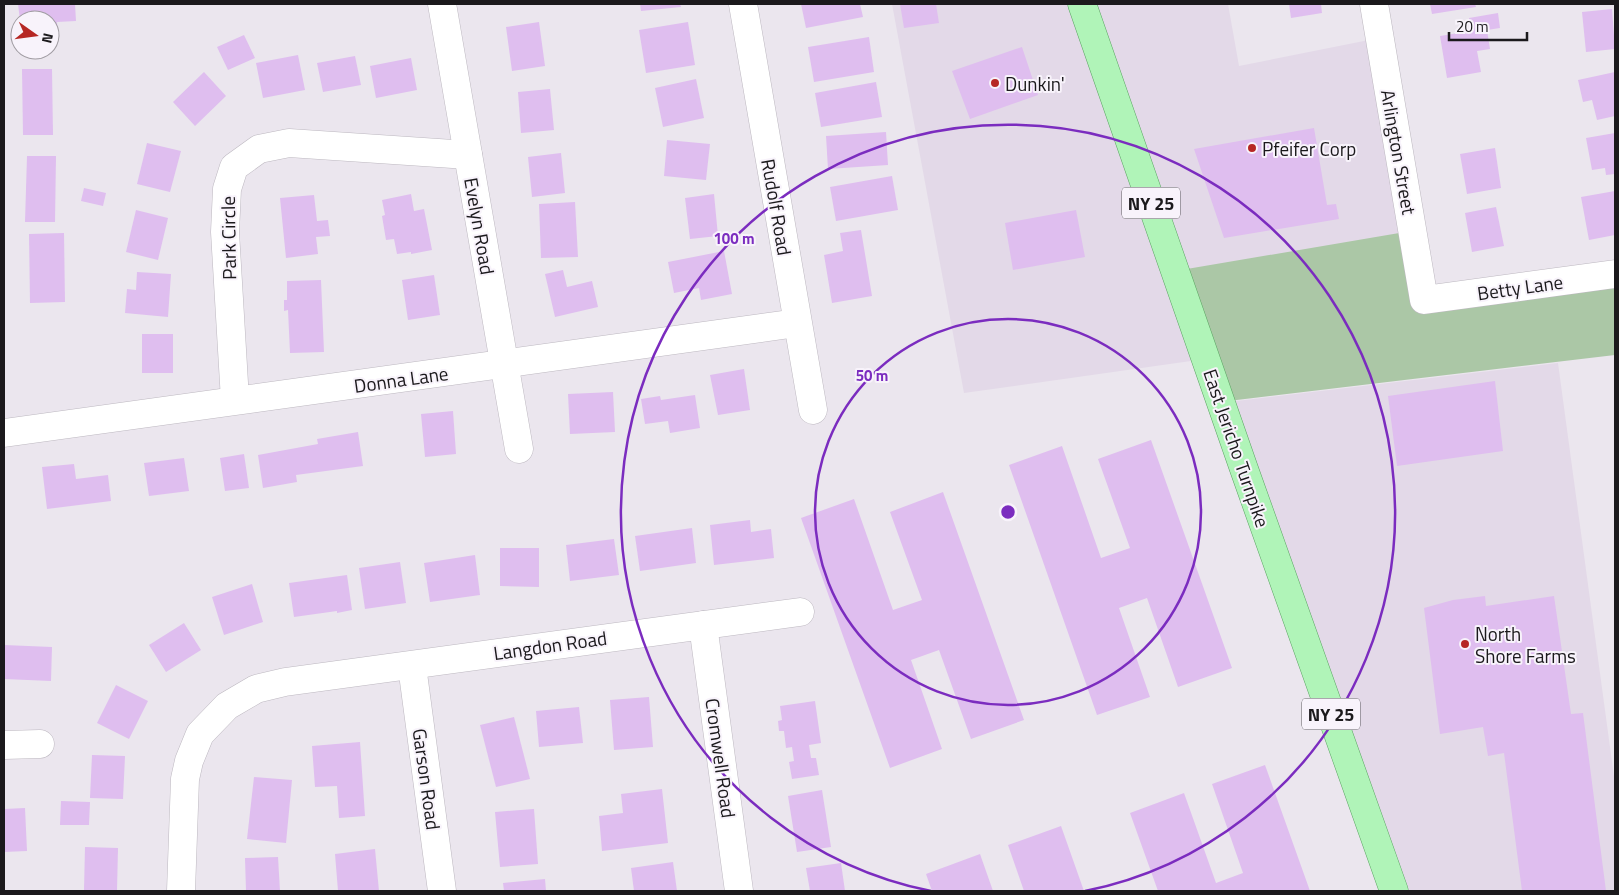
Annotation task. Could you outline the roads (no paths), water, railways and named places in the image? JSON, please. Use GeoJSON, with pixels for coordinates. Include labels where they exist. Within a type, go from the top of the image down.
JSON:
{"type":"FeatureCollection","features":[{"type":"Feature","properties":{"kind":"main road","name":"East Jericho Turnpike"},"geometry":{"type":"LineString","coordinates":[[1082,4],[1232,436],[1394,891]]}},
{"type":"Feature","properties":{"kind":"street","name":"Evelyn Road"},"geometry":{"type":"LineString","coordinates":[[442,4],[519,449]]}},
{"type":"Feature","properties":{"kind":"street","name":"Rudolf Road"},"geometry":{"type":"LineString","coordinates":[[743,4],[813,410]]}},
{"type":"Feature","properties":{"kind":"street","name":"Arlington Street"},"geometry":{"type":"LineString","coordinates":[[1374,4],[1424,300]]}},
{"type":"Feature","properties":{"kind":"street","name":"Park Circle"},"geometry":{"type":"LineString","coordinates":[[235,400],[225,232],[227,189],[234,167],[259,149],[290,143],[468,155]]}},
{"type":"Feature","properties":{"kind":"street","name":"Betty Lane"},"geometry":{"type":"LineString","coordinates":[[1424,300],[1615,274]]}},
{"type":"Feature","properties":{"kind":"street","name":"Donna Lane"},"geometry":{"type":"LineString","coordinates":[[4,433],[797,323]]}},
{"type":"Feature","properties":{"kind":"street","name":"Langdon Road"},"geometry":{"type":"LineString","coordinates":[[181,891],[185,779],[188,761],[200,734],[227,706],[256,689],[285,682],[800,612]]}},
{"type":"Feature","properties":{"kind":"street","name":"Cromwell Road"},"geometry":{"type":"LineString","coordinates":[[703,625],[739,891]]}},
{"type":"Feature","properties":{"kind":"street","name":"Garson Road"},"geometry":{"type":"LineString","coordinates":[[412,666],[442,891]]}},
{"type":"Feature","properties":{"kind":"street"},"geometry":{"type":"LineString","coordinates":[[4,745],[40,744]]}},
{"type":"Feature","properties":{"kind":"place","name":"Dunkin'"},"geometry":{"type":"Point","coordinates":[995,83]}},
{"type":"Feature","properties":{"kind":"place","name":"Pfeifer Corp"},"geometry":{"type":"Point","coordinates":[1252,148]}},
{"type":"Feature","properties":{"kind":"place","name":"North Shore Farms"},"geometry":{"type":"Point","coordinates":[1465,644]}}]}
